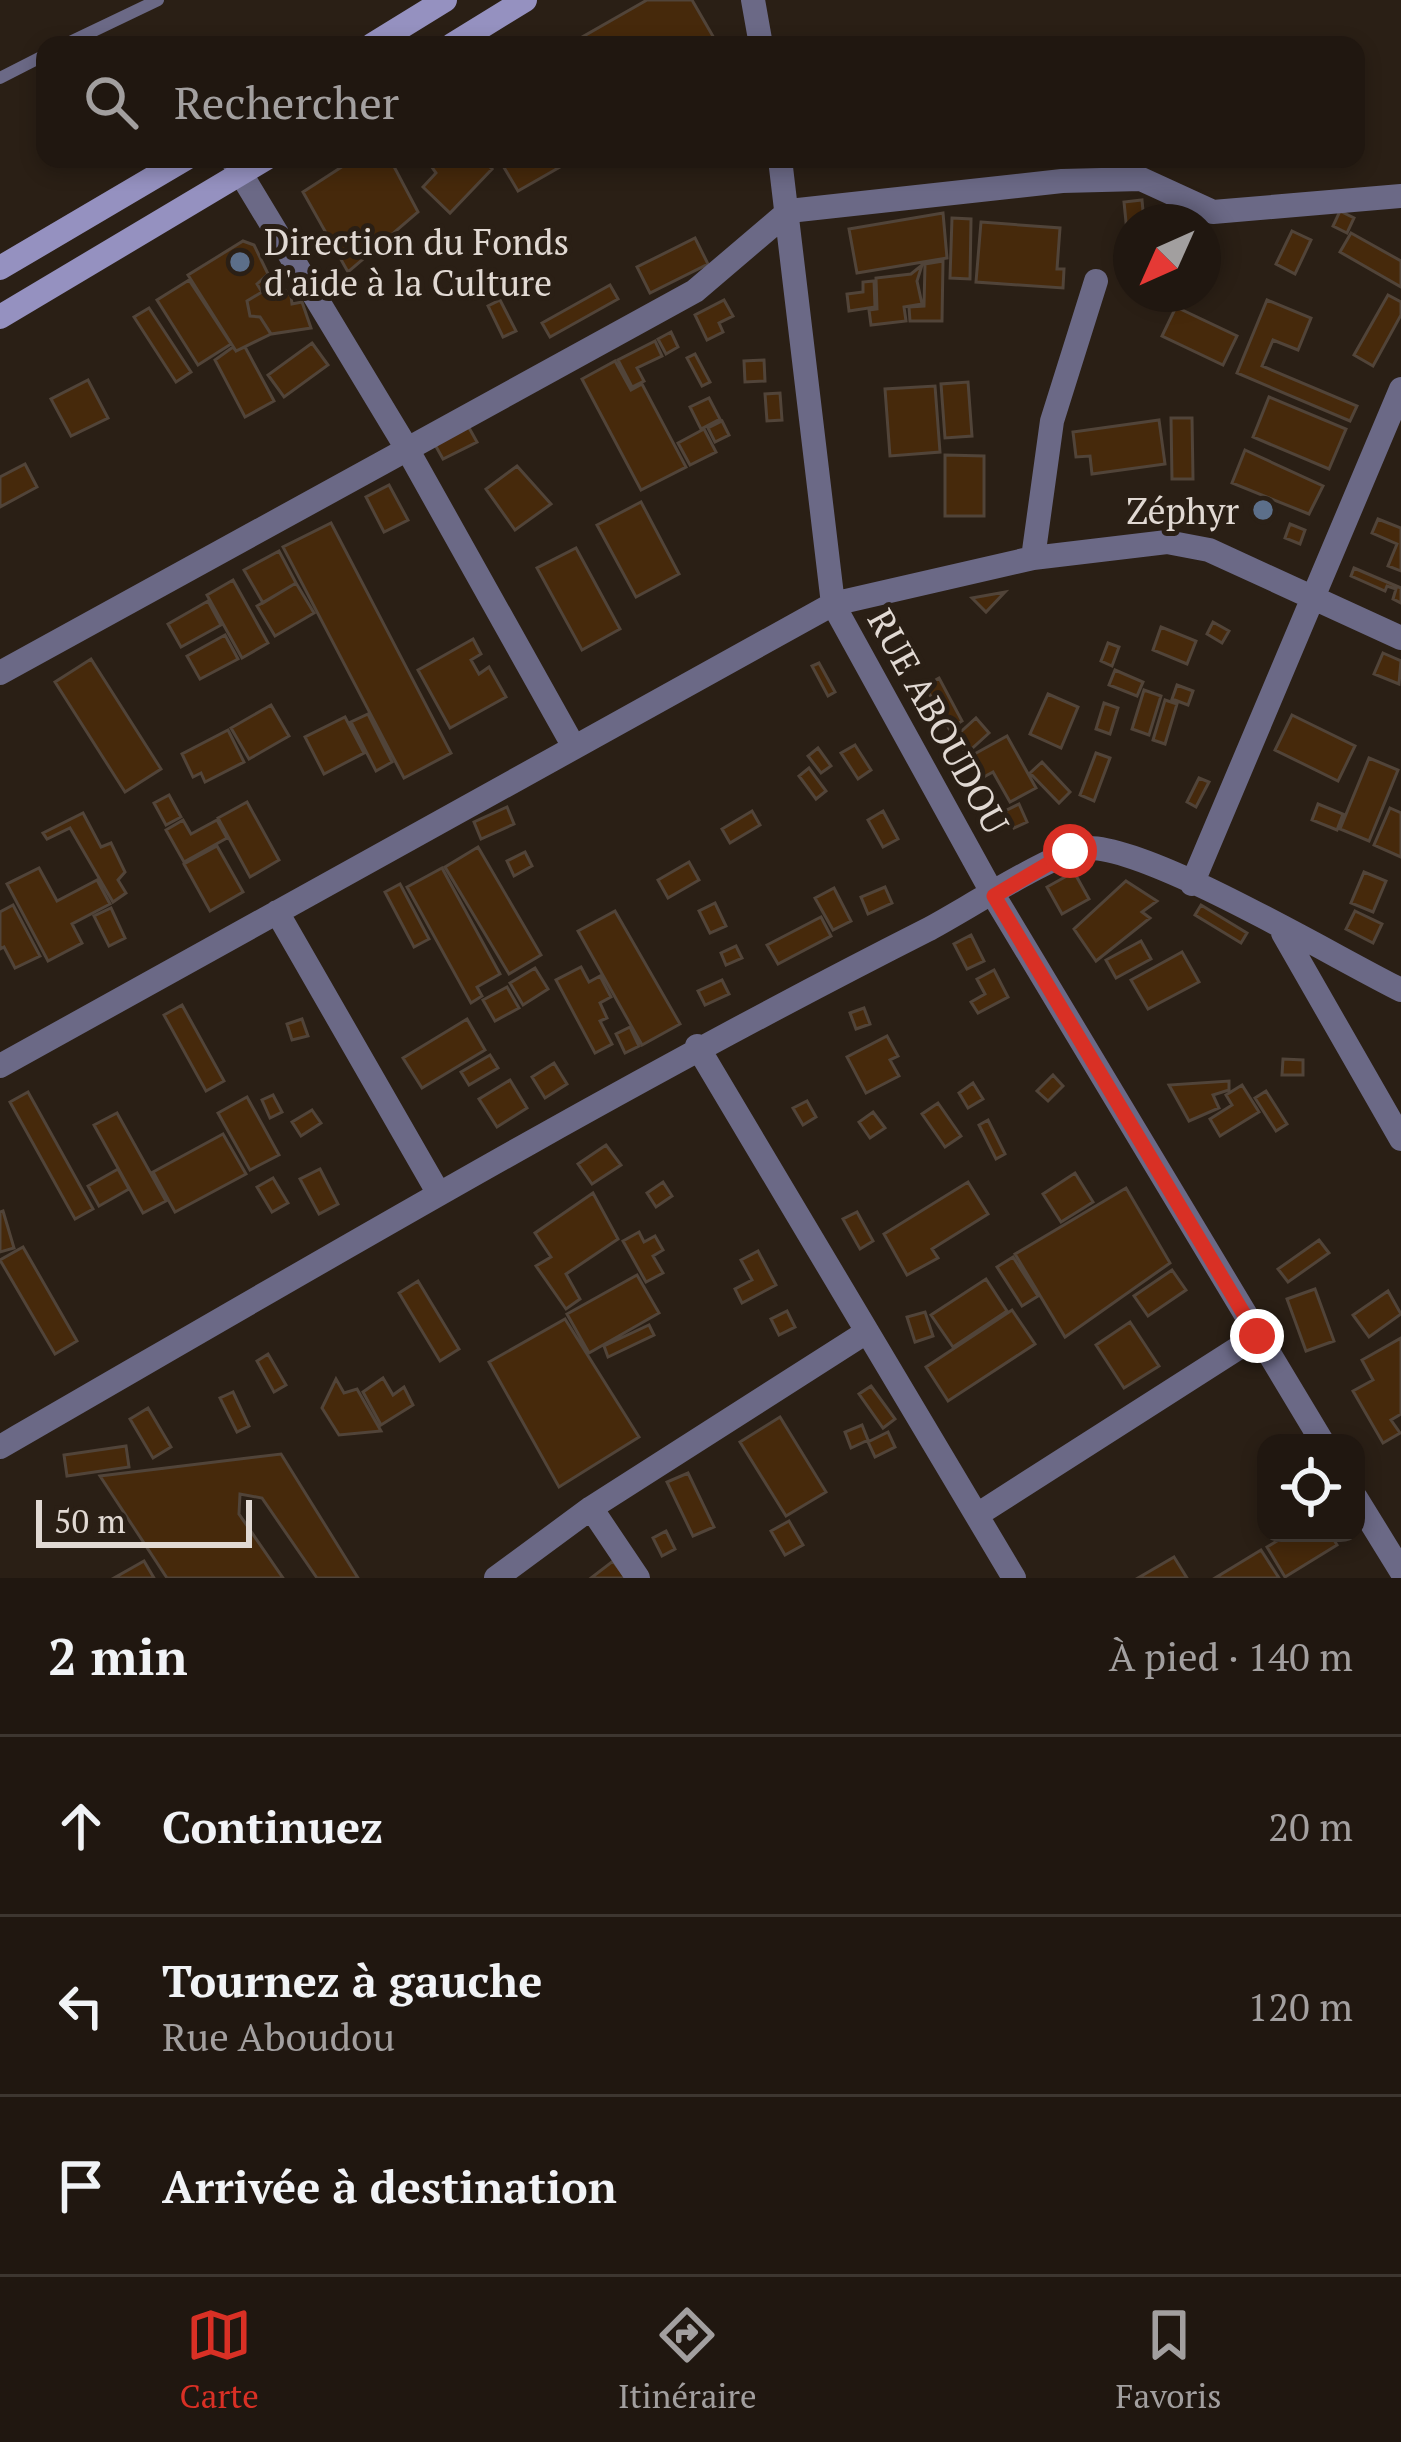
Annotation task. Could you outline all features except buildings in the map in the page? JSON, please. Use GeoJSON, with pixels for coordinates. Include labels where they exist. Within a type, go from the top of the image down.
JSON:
{"type":"FeatureCollection","features":[{"type":"Feature","properties":{"kind":"main road"},"geometry":{"type":"LineString","coordinates":[[387,36],[446,0]]}},
{"type":"Feature","properties":{"kind":"main road"},"geometry":{"type":"LineString","coordinates":[[467,36],[525,0]]}},
{"type":"Feature","properties":{"kind":"main road"},"geometry":{"type":"LineString","coordinates":[[0,268],[170,168]]}},
{"type":"Feature","properties":{"kind":"main road"},"geometry":{"type":"LineString","coordinates":[[0,317],[234,168]]}},
{"type":"Feature","properties":{"kind":"street"},"geometry":{"type":"LineString","coordinates":[[753,0],[759,36]]}},
{"type":"Feature","properties":{"kind":"street"},"geometry":{"type":"LineString","coordinates":[[237,168],[406,448],[574,747]]}},
{"type":"Feature","properties":{"kind":"street","name":"RUE ABOUDOU"},"geometry":{"type":"LineString","coordinates":[[782,168],[833,604],[994,896],[1317,1434]]}},
{"type":"Feature","properties":{"kind":"street"},"geometry":{"type":"LineString","coordinates":[[0,673],[694,291],[789,211],[1082,180],[1141,179],[1213,212],[1401,196]]}},
{"type":"Feature","properties":{"kind":"street"},"geometry":{"type":"LineString","coordinates":[[1034,558],[1052,422],[1096,281]]}},
{"type":"Feature","properties":{"kind":"street"},"geometry":{"type":"LineString","coordinates":[[1192,884],[1401,389]]}},
{"type":"Feature","properties":{"kind":"street"},"geometry":{"type":"LineString","coordinates":[[0,1066],[833,604],[1034,558],[1141,541],[1187,544],[1401,638]]}},
{"type":"Feature","properties":{"kind":"street"},"geometry":{"type":"LineString","coordinates":[[0,1447],[697,1046],[994,896],[1070,851],[1085,848],[1120,854],[1192,884],[1401,991]]}},
{"type":"Feature","properties":{"kind":"street"},"geometry":{"type":"LineString","coordinates":[[277,912],[439,1194]]}},
{"type":"Feature","properties":{"kind":"street"},"geometry":{"type":"LineString","coordinates":[[1281,930],[1401,1139]]}},
{"type":"Feature","properties":{"kind":"street"},"geometry":{"type":"LineString","coordinates":[[697,1046],[1014,1578]]}},
{"type":"Feature","properties":{"kind":"street"},"geometry":{"type":"LineString","coordinates":[[496,1578],[591,1508],[865,1334]]}},
{"type":"Feature","properties":{"kind":"street"},"geometry":{"type":"LineString","coordinates":[[977,1515],[1257,1336]]}},
{"type":"Feature","properties":{"kind":"street"},"geometry":{"type":"LineString","coordinates":[[591,1508],[638,1578]]}},
{"type":"Feature","properties":{"kind":"street"},"geometry":{"type":"LineString","coordinates":[[1365,1513],[1401,1571]]}},
{"type":"Feature","properties":{"kind":"lane"},"geometry":{"type":"LineString","coordinates":[[83,36],[158,0]]}},
{"type":"Feature","properties":{"kind":"lane"},"geometry":{"type":"LineString","coordinates":[[0,78],[36,60]]}},
{"type":"Feature","properties":{"kind":"place","name":"Direction du Fonds d'aide à la Culture"},"geometry":{"type":"Point","coordinates":[240,262]}},
{"type":"Feature","properties":{"kind":"place","name":"Zéphyr"},"geometry":{"type":"Point","coordinates":[1263,510]}},
{"type":"Feature","properties":{"kind":"route"},"geometry":{"type":"LineString","coordinates":[[1070,851],[994,896],[1257,1336]]}}]}
